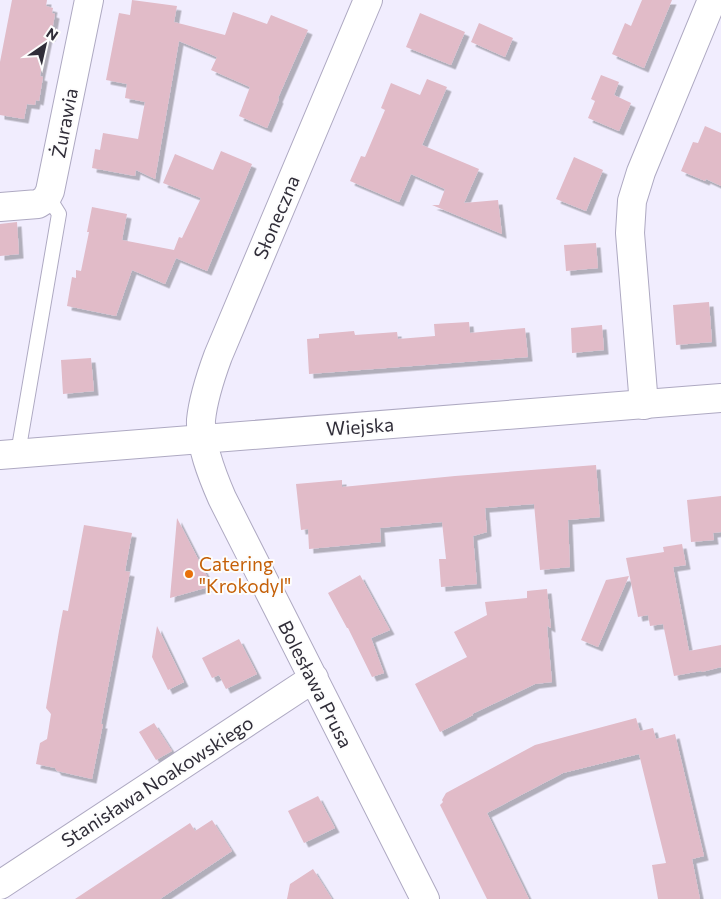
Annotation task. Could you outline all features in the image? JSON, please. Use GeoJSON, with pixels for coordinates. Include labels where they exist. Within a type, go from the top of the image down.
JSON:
{"type":"FeatureCollection","features":[{"type":"Feature","properties":{"kind":"street","name":"Żurawia"},"geometry":{"type":"LineString","coordinates":[[46,199],[50,191],[89,0]]}},
{"type":"Feature","properties":{"kind":"street","name":"Słoneczna"},"geometry":{"type":"LineString","coordinates":[[203,438],[202,420],[210,380],[218,356],[368,0]]}},
{"type":"Feature","properties":{"kind":"street"},"geometry":{"type":"LineString","coordinates":[[644,405],[630,233],[632,200],[641,172],[712,0]]}},
{"type":"Feature","properties":{"kind":"street"},"geometry":{"type":"LineString","coordinates":[[0,207],[38,204],[46,199]]}},
{"type":"Feature","properties":{"kind":"street","name":"Wiejska"},"geometry":{"type":"LineString","coordinates":[[9,454],[721,398]]}},
{"type":"Feature","properties":{"kind":"street","name":"Bolesława Prusa"},"geometry":{"type":"LineString","coordinates":[[203,438],[211,471],[222,498],[425,899]]}},
{"type":"Feature","properties":{"kind":"street","name":"Stanisława Noakowskiego"},"geometry":{"type":"LineString","coordinates":[[0,885],[314,678]]}},
{"type":"Feature","properties":{"kind":"lane"},"geometry":{"type":"LineString","coordinates":[[9,454],[59,214],[46,199]]}},
{"type":"Feature","properties":{"kind":"building"},"geometry":{"type":"Polygon","coordinates":[[[12,0],[47,0],[46,6],[53,8],[52,13],[55,14],[51,37],[48,37],[40,76],[43,77],[39,101],[36,100],[35,105],[27,104],[24,119],[0,115],[0,62],[12,0]]]}},
{"type":"Feature","properties":{"kind":"building"},"geometry":{"type":"Polygon","coordinates":[[[132,0],[177,6],[174,22],[225,35],[233,12],[267,24],[271,15],[308,30],[267,128],[239,116],[250,87],[211,70],[217,57],[179,41],[155,179],[136,170],[135,176],[92,168],[95,149],[100,150],[103,133],[138,139],[145,102],[125,98],[127,84],[106,80],[119,13],[130,15],[132,0]]]}},
{"type":"Feature","properties":{"kind":"building"},"geometry":{"type":"Polygon","coordinates":[[[642,0],[672,0],[644,68],[612,54],[625,23],[631,26],[642,0]]]}},
{"type":"Feature","properties":{"kind":"building"},"geometry":{"type":"Polygon","coordinates":[[[420,13],[465,32],[451,65],[406,47],[420,13]]]}},
{"type":"Feature","properties":{"kind":"building"},"geometry":{"type":"Polygon","coordinates":[[[479,23],[513,38],[505,57],[471,42],[479,23]]]}},
{"type":"Feature","properties":{"kind":"building"},"geometry":{"type":"Polygon","coordinates":[[[601,75],[619,82],[614,95],[631,103],[619,131],[588,118],[595,101],[591,99],[601,75]]]}},
{"type":"Feature","properties":{"kind":"building"},"geometry":{"type":"Polygon","coordinates":[[[427,79],[447,87],[422,145],[479,169],[464,203],[498,200],[502,234],[432,205],[439,205],[445,189],[411,174],[399,202],[350,181],[361,156],[365,157],[385,110],[381,108],[391,83],[420,95],[427,79]]]}},
{"type":"Feature","properties":{"kind":"building"},"geometry":{"type":"Polygon","coordinates":[[[705,126],[721,133],[721,186],[681,171],[693,142],[698,143],[705,126]]]}},
{"type":"Feature","properties":{"kind":"building"},"geometry":{"type":"Polygon","coordinates":[[[221,151],[252,164],[207,271],[176,258],[165,284],[132,270],[116,316],[67,306],[72,277],[76,278],[76,270],[81,271],[92,207],[127,214],[122,240],[174,250],[179,237],[182,238],[201,198],[163,183],[175,154],[213,170],[221,151]]]}},
{"type":"Feature","properties":{"kind":"building"},"geometry":{"type":"Polygon","coordinates":[[[574,157],[603,170],[586,211],[556,199],[574,157]]]}},
{"type":"Feature","properties":{"kind":"building"},"geometry":{"type":"Polygon","coordinates":[[[17,222],[19,254],[0,256],[0,224],[17,222]]]}},
{"type":"Feature","properties":{"kind":"building"},"geometry":{"type":"Polygon","coordinates":[[[596,243],[598,268],[566,271],[564,245],[596,243]]]}},
{"type":"Feature","properties":{"kind":"building"},"geometry":{"type":"Polygon","coordinates":[[[709,302],[712,342],[676,345],[673,305],[709,302]]]}},
{"type":"Feature","properties":{"kind":"building"},"geometry":{"type":"Polygon","coordinates":[[[469,322],[470,333],[525,328],[528,357],[309,374],[307,339],[319,338],[319,334],[354,331],[355,335],[397,332],[398,339],[435,336],[434,324],[469,322]]]}},
{"type":"Feature","properties":{"kind":"building"},"geometry":{"type":"Polygon","coordinates":[[[602,325],[604,350],[572,353],[571,328],[602,325]]]}},
{"type":"Feature","properties":{"kind":"building"},"geometry":{"type":"Polygon","coordinates":[[[91,358],[94,391],[63,394],[61,360],[91,358]]]}},
{"type":"Feature","properties":{"kind":"building"},"geometry":{"type":"Polygon","coordinates":[[[596,465],[600,517],[568,520],[570,567],[540,570],[534,504],[485,508],[487,532],[473,536],[477,584],[441,587],[439,559],[446,559],[442,522],[380,528],[381,542],[309,549],[308,529],[301,530],[296,484],[342,480],[342,487],[596,465]]]}},
{"type":"Feature","properties":{"kind":"building"},"geometry":{"type":"Polygon","coordinates":[[[721,496],[721,532],[713,533],[714,540],[691,542],[687,500],[721,496]]]}},
{"type":"Feature","properties":{"kind":"building"},"geometry":{"type":"Polygon","coordinates":[[[177,518],[212,586],[170,598],[177,518]]]}},
{"type":"Feature","properties":{"kind":"building"},"geometry":{"type":"Polygon","coordinates":[[[84,525],[132,533],[125,571],[130,572],[92,779],[36,764],[40,743],[47,739],[51,714],[46,708],[59,631],[63,610],[68,611],[84,525]]]}},
{"type":"Feature","properties":{"kind":"building"},"geometry":{"type":"Polygon","coordinates":[[[682,544],[686,565],[673,567],[689,651],[721,645],[721,667],[674,676],[663,624],[650,626],[648,615],[638,617],[626,558],[664,552],[663,547],[682,544]]]}},
{"type":"Feature","properties":{"kind":"building"},"geometry":{"type":"Polygon","coordinates":[[[360,575],[390,630],[371,638],[384,673],[372,677],[328,593],[360,575]]]}},
{"type":"Feature","properties":{"kind":"building"},"geometry":{"type":"Polygon","coordinates":[[[629,576],[598,647],[581,640],[606,580],[629,576]]]}},
{"type":"Feature","properties":{"kind":"building"},"geometry":{"type":"Polygon","coordinates":[[[547,589],[551,628],[547,626],[552,682],[535,684],[472,714],[440,732],[415,684],[467,657],[454,632],[487,615],[485,602],[527,598],[527,591],[547,589]]]}},
{"type":"Feature","properties":{"kind":"building"},"geometry":{"type":"Polygon","coordinates":[[[157,626],[184,682],[168,690],[152,657],[157,626]]]}},
{"type":"Feature","properties":{"kind":"building"},"geometry":{"type":"Polygon","coordinates":[[[239,639],[257,674],[226,689],[219,675],[212,678],[202,658],[239,639]]]}},
{"type":"Feature","properties":{"kind":"building"},"geometry":{"type":"Polygon","coordinates":[[[636,718],[640,731],[653,728],[656,739],[675,734],[704,856],[692,859],[700,899],[658,899],[652,865],[666,863],[639,754],[563,773],[487,813],[529,899],[487,899],[440,805],[446,793],[535,745],[636,718]]]}},
{"type":"Feature","properties":{"kind":"building"},"geometry":{"type":"Polygon","coordinates":[[[154,723],[172,751],[156,760],[139,732],[154,723]]]}},
{"type":"Feature","properties":{"kind":"building"},"geometry":{"type":"Polygon","coordinates":[[[318,796],[335,828],[304,843],[288,811],[318,796]]]}},
{"type":"Feature","properties":{"kind":"building"},"geometry":{"type":"Polygon","coordinates":[[[212,820],[232,851],[160,899],[75,899],[190,823],[195,831],[212,820]]]}},
{"type":"Feature","properties":{"kind":"building"},"geometry":{"type":"Polygon","coordinates":[[[313,869],[332,899],[287,899],[290,884],[313,869]]]}},
{"type":"Feature","properties":{"kind":"place","name":"Catering \"Krokodyl\""},"geometry":{"type":"Point","coordinates":[189,574]}}]}
